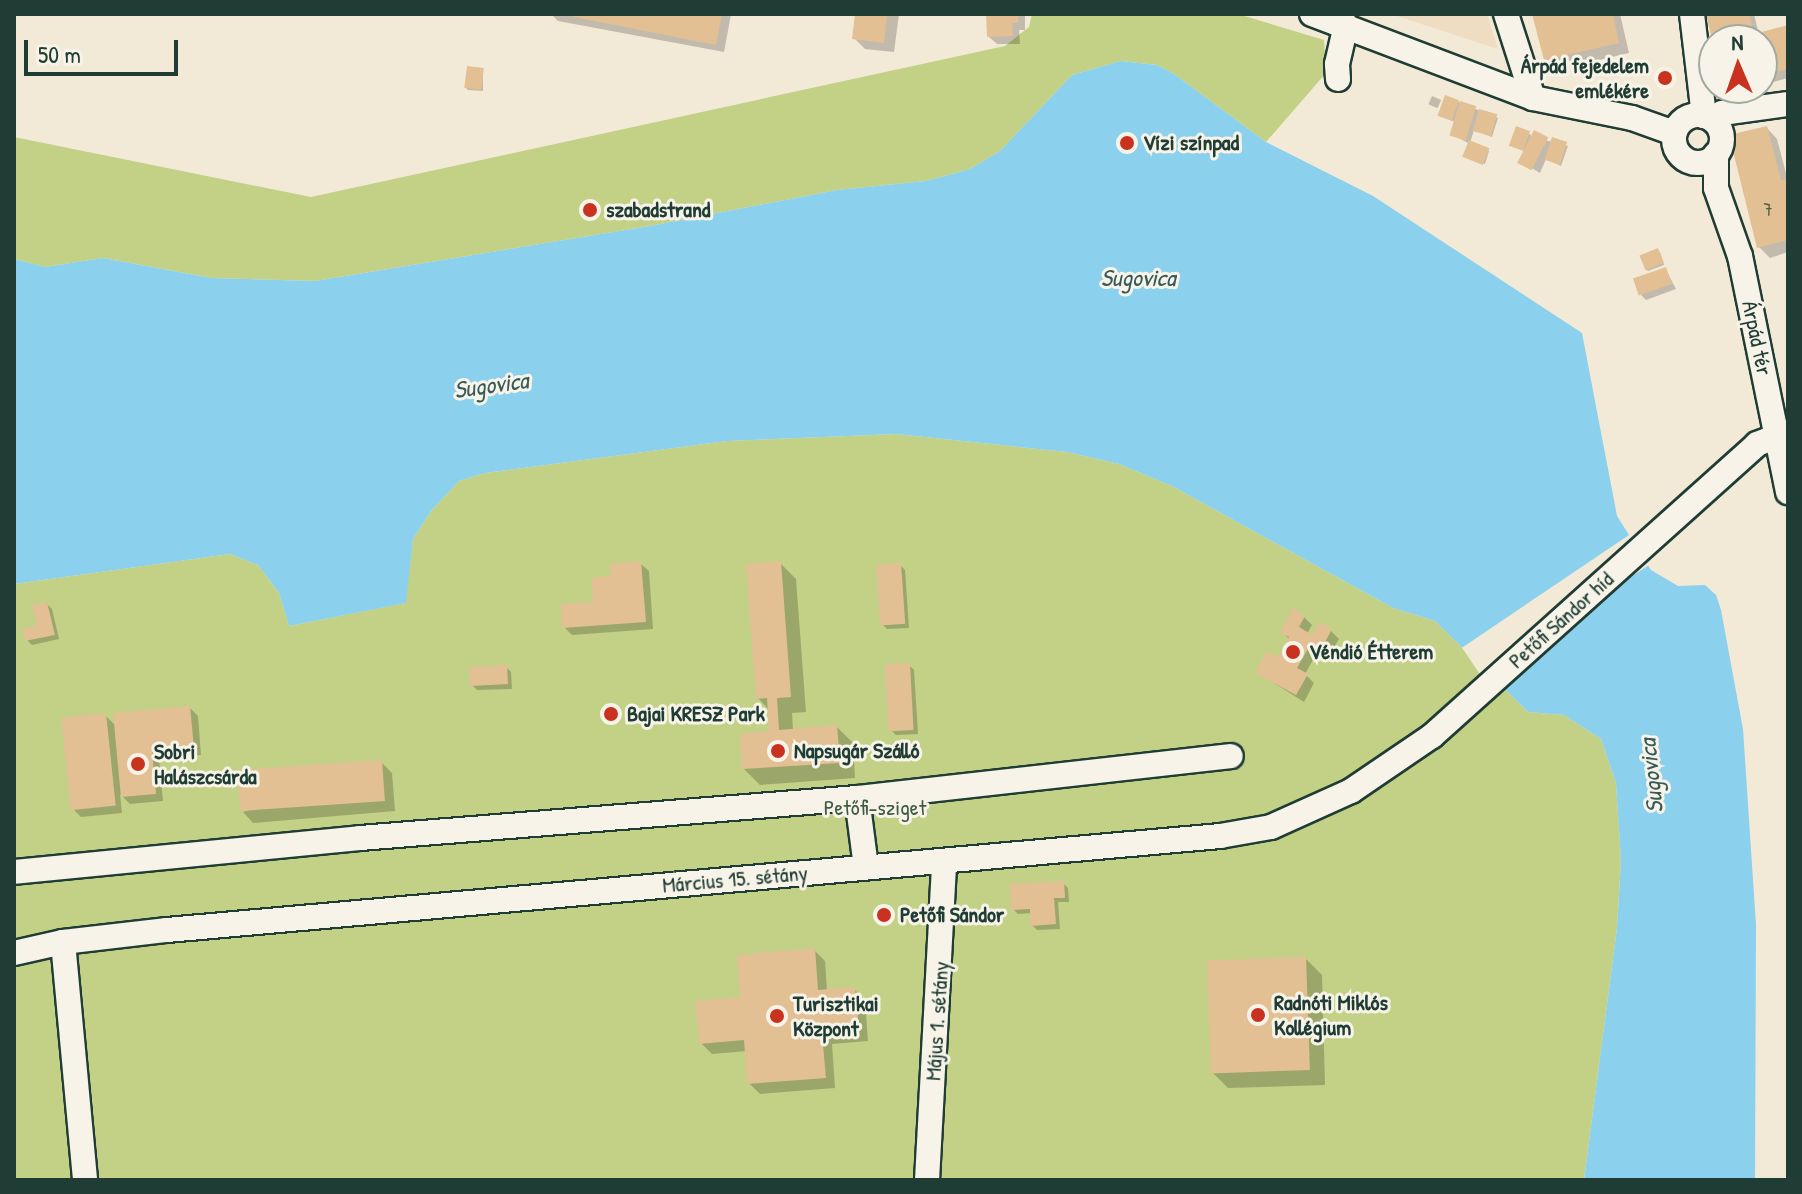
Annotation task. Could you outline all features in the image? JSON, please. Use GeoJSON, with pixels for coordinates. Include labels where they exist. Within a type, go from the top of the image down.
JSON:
{"type":"FeatureCollection","features":[{"type":"Feature","properties":{"kind":"street"},"geometry":{"type":"LineString","coordinates":[[1312,14],[1533,98],[1595,110],[1691,150],[1721,136],[1708,118],[1692,14]]}},
{"type":"Feature","properties":{"kind":"street"},"geometry":{"type":"LineString","coordinates":[[1506,14],[1533,98]]}},
{"type":"Feature","properties":{"kind":"street"},"geometry":{"type":"LineString","coordinates":[[1338,79],[1339,54],[1346,25]]}},
{"type":"Feature","properties":{"kind":"street"},"geometry":{"type":"LineString","coordinates":[[1691,150],[1685,118],[1708,118],[1722,113],[1788,104]]}},
{"type":"Feature","properties":{"kind":"street","name":"Árpád tér"},"geometry":{"type":"LineString","coordinates":[[1691,150],[1716,188],[1740,256],[1783,434],[1788,492]]}},
{"type":"Feature","properties":{"kind":"street","name":"Petőfi Sándor híd"},"geometry":{"type":"LineString","coordinates":[[1432,736],[1757,444],[1783,434]]}},
{"type":"Feature","properties":{"kind":"street","name":"Március 15. sétány"},"geometry":{"type":"LineString","coordinates":[[14,953],[63,942],[1220,836],[1271,827],[1351,791],[1432,736]]}},
{"type":"Feature","properties":{"kind":"street"},"geometry":{"type":"LineString","coordinates":[[14,872],[360,838],[857,798],[1231,756]]}},
{"type":"Feature","properties":{"kind":"street"},"geometry":{"type":"LineString","coordinates":[[857,798],[866,867]]}},
{"type":"Feature","properties":{"kind":"street","name":"Május 1. sétány"},"geometry":{"type":"LineString","coordinates":[[927,1180],[944,861]]}},
{"type":"Feature","properties":{"kind":"street"},"geometry":{"type":"LineString","coordinates":[[63,942],[85,1180]]}},
{"type":"Feature","properties":{"kind":"shaded area"},"geometry":{"type":"Polygon","coordinates":[[[1391,14],[1487,14],[1498,49],[1449,33],[1391,14]]]}},
{"type":"Feature","properties":{"kind":"green space"},"geometry":{"type":"Polygon","coordinates":[[[1032,14],[1238,14],[1324,40],[1326,73],[1266,142],[1174,74],[1157,65],[1121,61],[1072,75],[1000,151],[970,169],[926,181],[837,190],[650,226],[315,281],[211,278],[103,258],[45,267],[14,259],[14,137],[311,197],[1005,46],[1029,27],[1032,14]]]}},
{"type":"Feature","properties":{"kind":"green space","name":"Petőfi-sziget"},"geometry":{"type":"Polygon","coordinates":[[[896,434],[1067,452],[1119,464],[1172,486],[1393,608],[1435,621],[1528,712],[1564,715],[1601,739],[1616,783],[1621,861],[1617,928],[1584,1180],[14,1180],[14,584],[230,554],[258,565],[279,593],[289,626],[405,603],[413,539],[431,511],[459,481],[485,473],[727,441],[896,434]]]}},
{"type":"Feature","properties":{"kind":"water","name":"Sugovica"},"geometry":{"type":"Polygon","coordinates":[[[1121,61],[1157,65],[1174,74],[1266,142],[1373,196],[1582,333],[1617,516],[1651,570],[1678,586],[1705,585],[1716,595],[1721,610],[1743,729],[1756,925],[1755,1180],[1584,1180],[1617,928],[1621,861],[1616,783],[1601,739],[1564,715],[1528,712],[1435,621],[1393,608],[1172,486],[1119,464],[1067,452],[896,434],[727,441],[485,473],[459,481],[431,511],[413,539],[406,603],[289,626],[279,593],[258,565],[230,554],[14,584],[14,259],[45,267],[103,258],[211,278],[315,281],[650,226],[837,190],[926,181],[970,169],[1000,151],[1072,75],[1121,61]]]}},
{"type":"Feature","properties":{"kind":"pier"},"geometry":{"type":"Polygon","coordinates":[[[1632,533],[1652,563],[1482,677],[1462,648],[1632,533]]]}},
{"type":"Feature","properties":{"kind":"building"},"geometry":{"type":"Polygon","coordinates":[[[559,14],[722,14],[716,45],[559,14]]]}},
{"type":"Feature","properties":{"kind":"building"},"geometry":{"type":"Polygon","coordinates":[[[855,14],[887,14],[884,43],[852,39],[855,14]]]}},
{"type":"Feature","properties":{"kind":"building"},"geometry":{"type":"Polygon","coordinates":[[[986,14],[1018,14],[1018,23],[1012,23],[1013,36],[987,37],[986,14]]]}},
{"type":"Feature","properties":{"kind":"building"},"geometry":{"type":"Polygon","coordinates":[[[1532,14],[1613,14],[1619,43],[1544,60],[1532,14]]]}},
{"type":"Feature","properties":{"kind":"building"},"geometry":{"type":"Polygon","coordinates":[[[1706,14],[1749,14],[1752,24],[1708,24],[1706,14]]]}},
{"type":"Feature","properties":{"kind":"building"},"geometry":{"type":"Polygon","coordinates":[[[1788,25],[1788,69],[1778,71],[1778,28],[1788,25]]]}},
{"type":"Feature","properties":{"kind":"building"},"geometry":{"type":"Polygon","coordinates":[[[467,66],[484,68],[481,90],[464,88],[467,66]]]}},
{"type":"Feature","properties":{"kind":"building"},"geometry":{"type":"Polygon","coordinates":[[[1445,95],[1459,100],[1452,121],[1437,116],[1445,95]]]}},
{"type":"Feature","properties":{"kind":"building"},"geometry":{"type":"Polygon","coordinates":[[[1460,101],[1476,106],[1466,140],[1449,135],[1460,101]]]}},
{"type":"Feature","properties":{"kind":"building"},"geometry":{"type":"Polygon","coordinates":[[[1479,109],[1497,114],[1491,136],[1473,131],[1479,109]]]}},
{"type":"Feature","properties":{"kind":"building"},"geometry":{"type":"Polygon","coordinates":[[[1516,126],[1530,131],[1523,151],[1509,146],[1516,126]]]}},
{"type":"Feature","properties":{"kind":"building"},"geometry":{"type":"Polygon","coordinates":[[[1767,126],[1781,180],[1788,179],[1788,240],[1757,248],[1729,135],[1767,126]]]}},
{"type":"Feature","properties":{"kind":"building"},"geometry":{"type":"Polygon","coordinates":[[[1534,130],[1548,137],[1531,170],[1517,163],[1534,130]]]}},
{"type":"Feature","properties":{"kind":"building"},"geometry":{"type":"Polygon","coordinates":[[[1552,137],[1567,142],[1560,165],[1545,160],[1552,137]]]}},
{"type":"Feature","properties":{"kind":"building"},"geometry":{"type":"Polygon","coordinates":[[[1469,140],[1489,148],[1483,165],[1462,157],[1469,140]]]}},
{"type":"Feature","properties":{"kind":"building"},"geometry":{"type":"Polygon","coordinates":[[[1658,248],[1664,263],[1645,270],[1639,255],[1658,248]]]}},
{"type":"Feature","properties":{"kind":"building"},"geometry":{"type":"Polygon","coordinates":[[[1666,267],[1672,284],[1639,295],[1633,278],[1666,267]]]}},
{"type":"Feature","properties":{"kind":"building"},"geometry":{"type":"Polygon","coordinates":[[[641,561],[646,622],[562,628],[561,604],[593,602],[592,578],[611,576],[610,564],[641,561]]]}},
{"type":"Feature","properties":{"kind":"building"},"geometry":{"type":"Polygon","coordinates":[[[781,561],[791,697],[777,698],[779,730],[837,725],[840,763],[742,769],[740,734],[769,731],[767,698],[756,699],[746,564],[781,561]]]}},
{"type":"Feature","properties":{"kind":"building"},"geometry":{"type":"Polygon","coordinates":[[[901,563],[905,624],[880,626],[876,565],[901,563]]]}},
{"type":"Feature","properties":{"kind":"building"},"geometry":{"type":"Polygon","coordinates":[[[47,602],[55,635],[25,641],[22,629],[37,625],[32,605],[47,602]]]}},
{"type":"Feature","properties":{"kind":"building","name":"Véndió Étterem"},"geometry":{"type":"Polygon","coordinates":[[[1293,608],[1305,616],[1299,627],[1312,635],[1319,622],[1332,629],[1319,653],[1309,647],[1297,668],[1308,674],[1296,695],[1255,673],[1267,651],[1278,657],[1289,637],[1280,632],[1293,608]]]}},
{"type":"Feature","properties":{"kind":"building"},"geometry":{"type":"Polygon","coordinates":[[[910,663],[914,730],[889,731],[885,664],[910,663]]]}},
{"type":"Feature","properties":{"kind":"building"},"geometry":{"type":"Polygon","coordinates":[[[507,665],[508,684],[470,686],[469,667],[507,665]]]}},
{"type":"Feature","properties":{"kind":"building"},"geometry":{"type":"Polygon","coordinates":[[[190,706],[194,748],[152,751],[156,794],[121,797],[113,713],[190,706]]]}},
{"type":"Feature","properties":{"kind":"building"},"geometry":{"type":"Polygon","coordinates":[[[106,713],[116,805],[71,810],[61,718],[106,713]]]}},
{"type":"Feature","properties":{"kind":"building"},"geometry":{"type":"Polygon","coordinates":[[[382,760],[385,801],[240,811],[237,770],[382,760]]]}},
{"type":"Feature","properties":{"kind":"building"},"geometry":{"type":"Polygon","coordinates":[[[1064,881],[1065,898],[1054,898],[1056,924],[1030,926],[1030,909],[1011,910],[1010,884],[1064,881]]]}},
{"type":"Feature","properties":{"kind":"building","name":"Turisztikai Központ"},"geometry":{"type":"Polygon","coordinates":[[[815,948],[818,990],[855,987],[859,1030],[822,1034],[826,1078],[747,1084],[744,1040],[699,1044],[695,1001],[740,997],[737,955],[815,948]]]}},
{"type":"Feature","properties":{"kind":"building","name":"Radnóti Miklós Kollégium"},"geometry":{"type":"Polygon","coordinates":[[[1306,957],[1310,1070],[1211,1073],[1207,960],[1306,957]]]}},
{"type":"Feature","properties":{"kind":"place","name":"Árpád fejedelem emlékére"},"geometry":{"type":"Point","coordinates":[1665,78]}},
{"type":"Feature","properties":{"kind":"place","name":"Vízi színpad"},"geometry":{"type":"Point","coordinates":[1127,143]}},
{"type":"Feature","properties":{"kind":"place","name":"szabadstrand"},"geometry":{"type":"Point","coordinates":[590,210]}},
{"type":"Feature","properties":{"kind":"place","name":"Véndió Étterem"},"geometry":{"type":"Point","coordinates":[1293,652]}},
{"type":"Feature","properties":{"kind":"place","name":"Bajai KRESZ Park"},"geometry":{"type":"Point","coordinates":[611,714]}},
{"type":"Feature","properties":{"kind":"place","name":"Napsugár Szálló"},"geometry":{"type":"Point","coordinates":[778,751]}},
{"type":"Feature","properties":{"kind":"place","name":"Sobri Halászcsárda"},"geometry":{"type":"Point","coordinates":[138,764]}},
{"type":"Feature","properties":{"kind":"place","name":"Petőfi Sándor"},"geometry":{"type":"Point","coordinates":[884,915]}},
{"type":"Feature","properties":{"kind":"place","name":"Radnóti Miklós Kollégium"},"geometry":{"type":"Point","coordinates":[1258,1015]}},
{"type":"Feature","properties":{"kind":"place","name":"Turisztikai Központ"},"geometry":{"type":"Point","coordinates":[777,1016]}}]}
